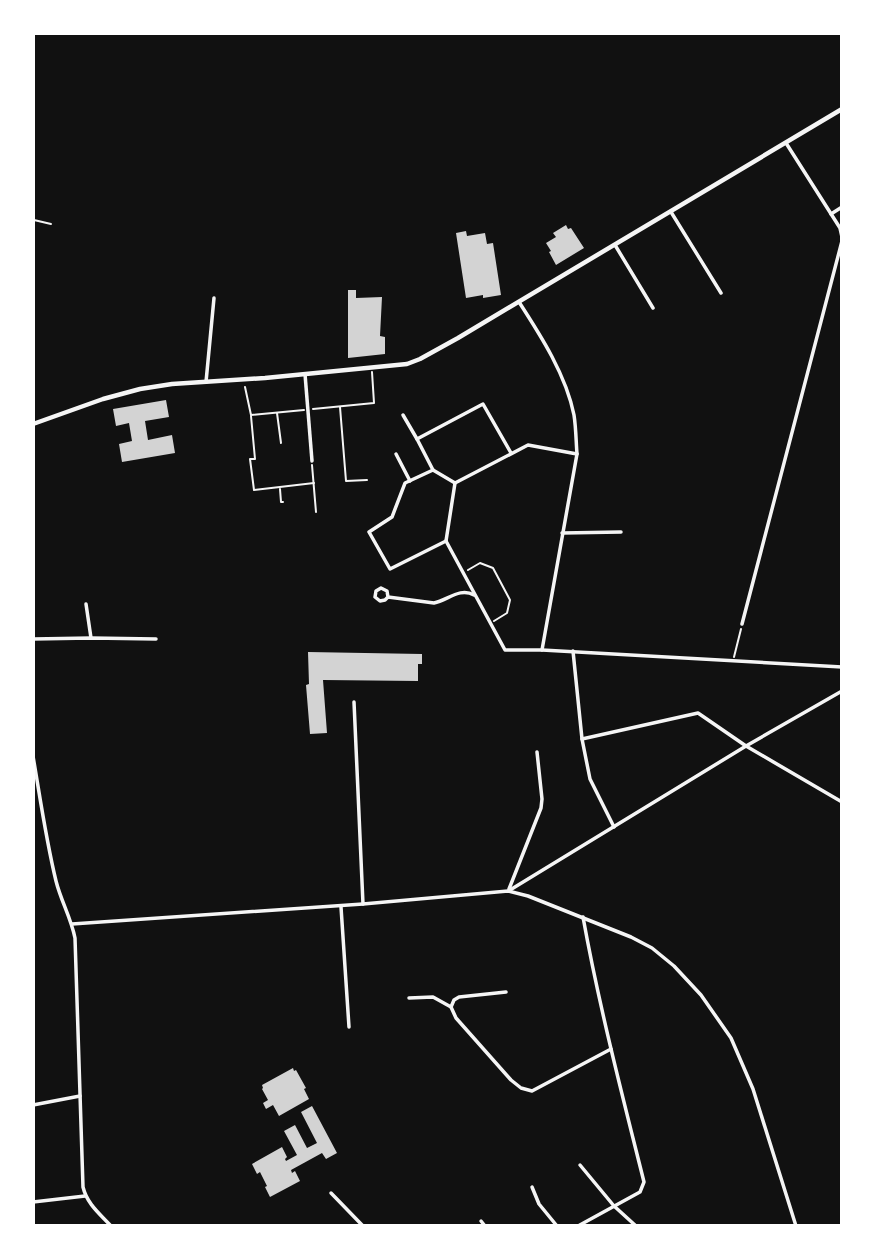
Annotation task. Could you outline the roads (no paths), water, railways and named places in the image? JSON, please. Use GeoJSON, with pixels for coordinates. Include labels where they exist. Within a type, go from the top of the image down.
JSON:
{"type":"FeatureCollection","features":[{"type":"Feature","properties":{"kind":"main road"},"geometry":{"type":"LineString","coordinates":[[33,424],[103,399],[141,389],[371,369],[398,366],[420,359],[842,109]]}},
{"type":"Feature","properties":{"kind":"street"},"geometry":{"type":"LineString","coordinates":[[742,624],[842,239],[840,228],[786,143]]}},
{"type":"Feature","properties":{"kind":"street"},"geometry":{"type":"LineString","coordinates":[[831,214],[842,208]]}},
{"type":"Feature","properties":{"kind":"street"},"geometry":{"type":"LineString","coordinates":[[671,212],[721,293]]}},
{"type":"Feature","properties":{"kind":"street"},"geometry":{"type":"LineString","coordinates":[[615,245],[653,308]]}},
{"type":"Feature","properties":{"kind":"street"},"geometry":{"type":"LineString","coordinates":[[206,382],[214,299]]}},
{"type":"Feature","properties":{"kind":"street"},"geometry":{"type":"LineString","coordinates":[[519,302],[558,369],[568,395],[574,416],[577,454],[542,650]]}},
{"type":"Feature","properties":{"kind":"street"},"geometry":{"type":"LineString","coordinates":[[305,374],[312,461]]}},
{"type":"Feature","properties":{"kind":"street"},"geometry":{"type":"LineString","coordinates":[[417,439],[483,404],[511,453]]}},
{"type":"Feature","properties":{"kind":"street"},"geometry":{"type":"LineString","coordinates":[[404,415],[433,470],[455,483]]}},
{"type":"Feature","properties":{"kind":"street"},"geometry":{"type":"LineString","coordinates":[[455,483],[528,445],[577,454]]}},
{"type":"Feature","properties":{"kind":"street"},"geometry":{"type":"LineString","coordinates":[[396,454],[410,481]]}},
{"type":"Feature","properties":{"kind":"street"},"geometry":{"type":"LineString","coordinates":[[433,470],[405,484],[392,517],[369,532],[390,569],[446,541]]}},
{"type":"Feature","properties":{"kind":"street"},"geometry":{"type":"LineString","coordinates":[[455,483],[446,541],[505,650],[842,667]]}},
{"type":"Feature","properties":{"kind":"street"},"geometry":{"type":"LineString","coordinates":[[562,533],[621,532]]}},
{"type":"Feature","properties":{"kind":"street"},"geometry":{"type":"LineString","coordinates":[[388,597],[438,603],[458,593],[468,592],[477,598]]}},
{"type":"Feature","properties":{"kind":"street"},"geometry":{"type":"LineString","coordinates":[[86,604],[91,638]]}},
{"type":"Feature","properties":{"kind":"street"},"geometry":{"type":"LineString","coordinates":[[33,639],[156,639]]}},
{"type":"Feature","properties":{"kind":"street"},"geometry":{"type":"LineString","coordinates":[[573,652],[582,739],[590,779],[614,827]]}},
{"type":"Feature","properties":{"kind":"street"},"geometry":{"type":"LineString","coordinates":[[508,891],[746,746],[842,691]]}},
{"type":"Feature","properties":{"kind":"street"},"geometry":{"type":"LineString","coordinates":[[354,702],[363,904]]}},
{"type":"Feature","properties":{"kind":"street"},"geometry":{"type":"LineString","coordinates":[[582,739],[698,713],[746,746],[842,802]]}},
{"type":"Feature","properties":{"kind":"street"},"geometry":{"type":"LineString","coordinates":[[508,891],[541,808],[537,752]]}},
{"type":"Feature","properties":{"kind":"street"},"geometry":{"type":"LineString","coordinates":[[33,756],[56,883],[75,938],[83,1187],[89,1204],[111,1226]]}},
{"type":"Feature","properties":{"kind":"street"},"geometry":{"type":"LineString","coordinates":[[33,793],[39,792]]}},
{"type":"Feature","properties":{"kind":"street"},"geometry":{"type":"LineString","coordinates":[[72,925],[508,891],[583,917],[652,948],[674,966],[701,995],[731,1038],[760,1107],[796,1226]]}},
{"type":"Feature","properties":{"kind":"street"},"geometry":{"type":"LineString","coordinates":[[340,906],[349,1027]]}},
{"type":"Feature","properties":{"kind":"street"},"geometry":{"type":"LineString","coordinates":[[578,1226],[640,1192],[644,1182],[594,977],[583,917]]}},
{"type":"Feature","properties":{"kind":"street"},"geometry":{"type":"LineString","coordinates":[[451,1007],[458,997],[506,992]]}},
{"type":"Feature","properties":{"kind":"street"},"geometry":{"type":"LineString","coordinates":[[409,998],[433,997],[451,1007],[456,1018],[511,1080],[521,1088],[532,1091],[611,1049]]}},
{"type":"Feature","properties":{"kind":"street"},"geometry":{"type":"LineString","coordinates":[[33,1105],[80,1096]]}},
{"type":"Feature","properties":{"kind":"street"},"geometry":{"type":"LineString","coordinates":[[580,1165],[614,1206],[636,1226]]}},
{"type":"Feature","properties":{"kind":"street"},"geometry":{"type":"LineString","coordinates":[[532,1187],[539,1204],[557,1226]]}},
{"type":"Feature","properties":{"kind":"street"},"geometry":{"type":"LineString","coordinates":[[331,1193],[363,1226]]}},
{"type":"Feature","properties":{"kind":"street"},"geometry":{"type":"LineString","coordinates":[[33,1202],[85,1196]]}},
{"type":"Feature","properties":{"kind":"street"},"geometry":{"type":"LineString","coordinates":[[481,1221],[485,1226]]}}]}
